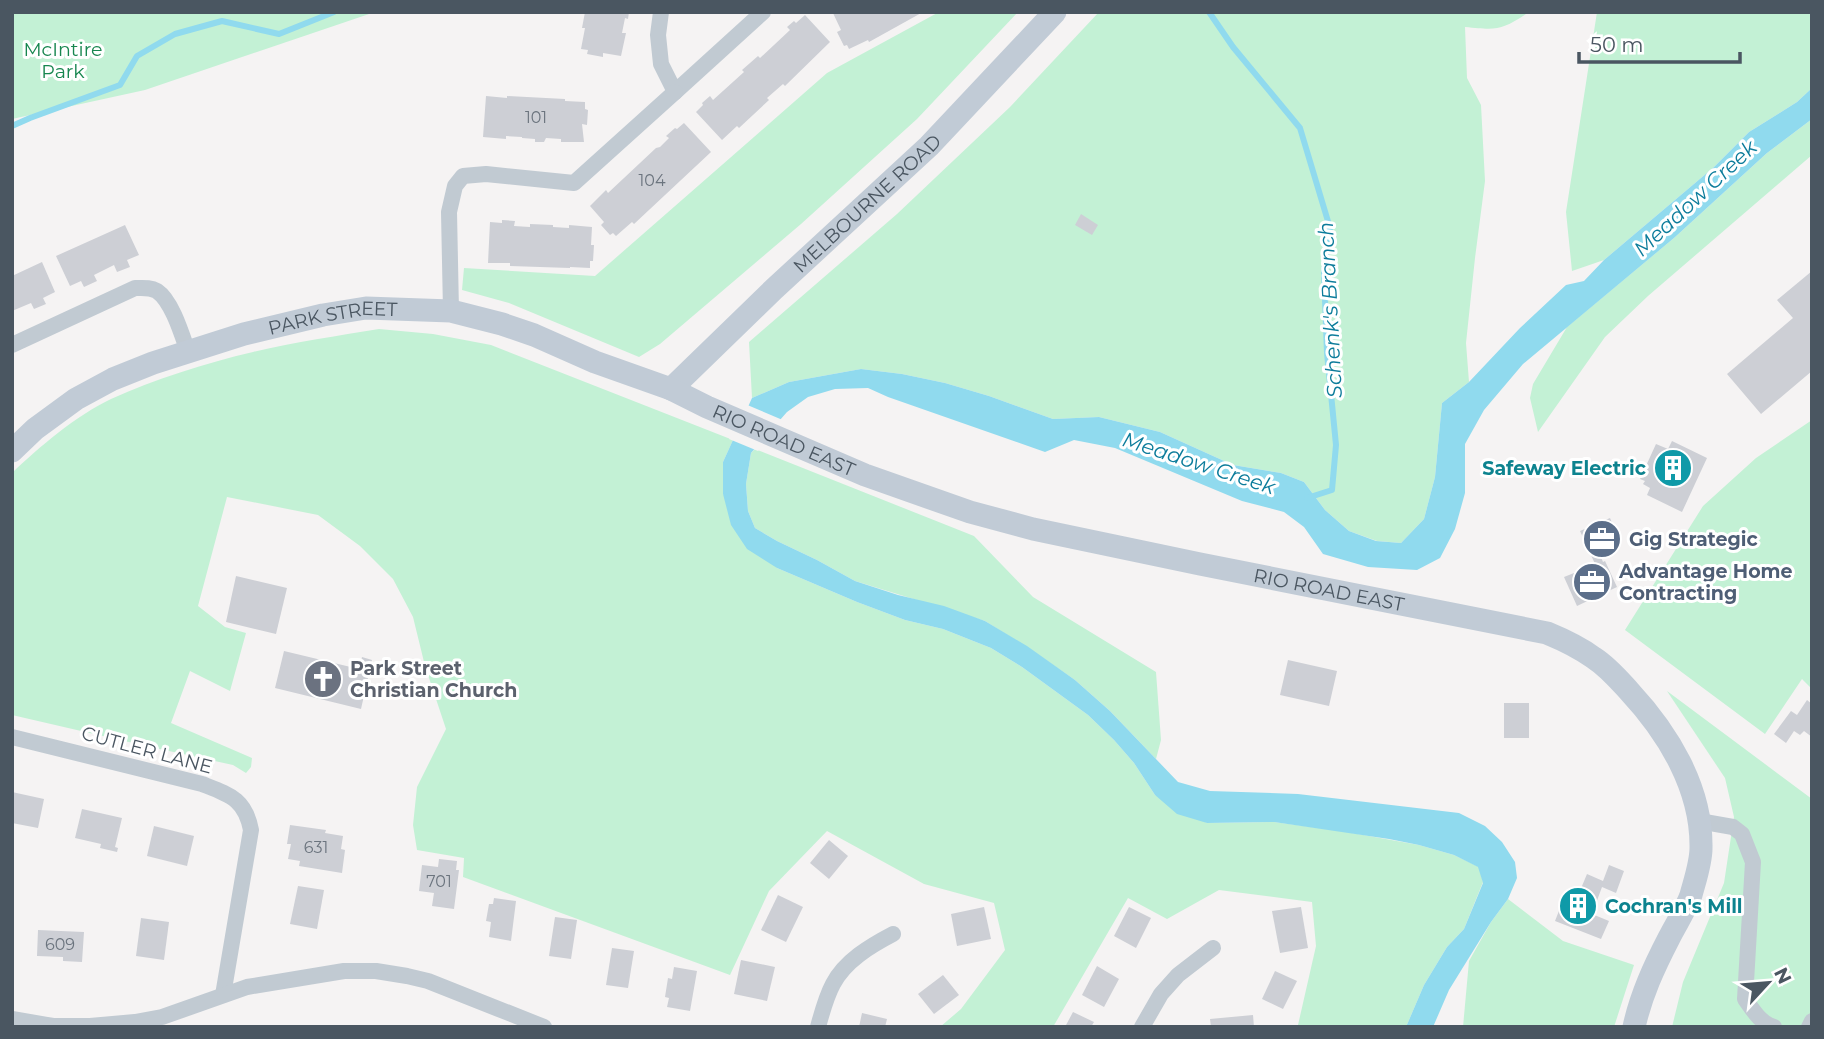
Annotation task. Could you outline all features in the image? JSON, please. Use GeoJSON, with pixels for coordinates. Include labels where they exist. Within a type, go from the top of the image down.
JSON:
{"type":"FeatureCollection","features":[{"type":"Feature","properties":{"kind":"street"},"geometry":{"type":"LineString","coordinates":[[661,12],[658,35],[661,64],[675,92]]}},
{"type":"Feature","properties":{"kind":"street"},"geometry":{"type":"LineString","coordinates":[[452,311],[449,212],[455,186],[463,176],[486,174],[574,183],[763,12]]}},
{"type":"Feature","properties":{"kind":"street","name":"MELBOURNE ROAD"},"geometry":{"type":"LineString","coordinates":[[671,389],[774,289],[929,146],[1055,12]]}},
{"type":"Feature","properties":{"kind":"street"},"geometry":{"type":"LineString","coordinates":[[12,345],[135,288],[147,288],[166,299],[188,352]]}},
{"type":"Feature","properties":{"kind":"street","name":"PARK STREET"},"geometry":{"type":"LineString","coordinates":[[12,451],[35,429],[76,399],[113,379],[153,363],[244,334],[323,315],[366,308],[452,311],[502,324],[671,389]]}},
{"type":"Feature","properties":{"kind":"street","name":"RIO ROAD EAST"},"geometry":{"type":"LineString","coordinates":[[671,389],[864,475],[970,512],[1032,529],[1535,631],[1564,640],[1597,659],[1643,705],[1660,728],[1678,758],[1692,792],[1699,821],[1700,860],[1690,898],[1648,978],[1634,1027]]}},
{"type":"Feature","properties":{"kind":"street","name":"CUTLER LANE"},"geometry":{"type":"LineString","coordinates":[[12,737],[202,784],[228,794],[243,807],[251,830],[223,995]]}},
{"type":"Feature","properties":{"kind":"street"},"geometry":{"type":"LineString","coordinates":[[1699,821],[1733,827],[1742,834],[1753,862],[1745,999],[1756,1015],[1774,1027]]}},
{"type":"Feature","properties":{"kind":"street"},"geometry":{"type":"LineString","coordinates":[[818,1027],[834,981],[854,958],[893,934]]}},
{"type":"Feature","properties":{"kind":"street"},"geometry":{"type":"LineString","coordinates":[[1142,1027],[1161,994],[1178,975],[1213,947]]}},
{"type":"Feature","properties":{"kind":"street"},"geometry":{"type":"LineString","coordinates":[[12,1019],[53,1026],[135,1022],[162,1017],[247,987],[344,971],[376,971],[428,981],[542,1026]]}},
{"type":"Feature","properties":{"kind":"street"},"geometry":{"type":"LineString","coordinates":[[1809,1027],[1812,1021]]}},
{"type":"Feature","properties":{"kind":"green space","name":"McIntire Park"},"geometry":{"type":"Polygon","coordinates":[[[12,12],[375,12],[145,90],[12,119],[12,12]]]}},
{"type":"Feature","properties":{"kind":"green space"},"geometry":{"type":"Polygon","coordinates":[[[939,12],[1018,12],[917,119],[801,224],[660,344],[639,357],[509,303],[462,290],[464,268],[595,276],[827,73],[939,12]]]}},
{"type":"Feature","properties":{"kind":"green space"},"geometry":{"type":"Polygon","coordinates":[[[1099,12],[1529,12],[1498,28],[1465,27],[1467,78],[1481,105],[1485,181],[1466,343],[1469,382],[1442,403],[1435,477],[1424,519],[1401,543],[1377,541],[1349,531],[1325,510],[1304,482],[1281,473],[1233,465],[1160,432],[1099,417],[1053,419],[945,383],[861,369],[789,382],[752,398],[749,342],[897,214],[1010,107],[1099,12]]]}},
{"type":"Feature","properties":{"kind":"green space"},"geometry":{"type":"Polygon","coordinates":[[[1597,12],[1812,12],[1812,88],[1797,102],[1749,132],[1714,167],[1604,260],[1572,271],[1566,212],[1597,12]]]}},
{"type":"Feature","properties":{"kind":"green space"},"geometry":{"type":"Polygon","coordinates":[[[1812,119],[1812,155],[1648,296],[1605,337],[1538,432],[1530,398],[1533,384],[1567,327],[1674,238],[1767,153],[1812,119]]]}},
{"type":"Feature","properties":{"kind":"green space"},"geometry":{"type":"Polygon","coordinates":[[[379,329],[433,334],[491,345],[733,440],[723,462],[723,494],[777,568],[905,620],[943,629],[991,648],[1088,715],[1134,763],[1155,795],[1207,823],[1274,822],[1341,831],[1419,845],[1454,855],[1479,867],[1483,882],[1464,929],[1447,947],[1424,985],[1406,1027],[1295,1027],[1298,1025],[1316,946],[1312,902],[1219,890],[1167,919],[1128,898],[1053,1027],[940,1027],[961,1009],[1005,950],[994,903],[924,884],[827,831],[769,891],[730,975],[463,877],[464,858],[417,850],[413,825],[417,787],[446,729],[425,666],[413,617],[393,579],[360,546],[318,515],[227,497],[198,606],[225,627],[246,633],[230,691],[190,671],[171,723],[252,758],[251,767],[246,773],[233,765],[12,715],[12,473],[46,442],[85,414],[111,399],[145,385],[199,366],[253,352],[379,329]]]}},
{"type":"Feature","properties":{"kind":"green space"},"geometry":{"type":"Polygon","coordinates":[[[1812,420],[1812,689],[1802,679],[1765,734],[1625,630],[1703,506],[1756,458],[1812,420]]]}},
{"type":"Feature","properties":{"kind":"green space"},"geometry":{"type":"Polygon","coordinates":[[[755,449],[974,536],[1033,597],[1156,672],[1161,740],[1156,759],[1110,711],[1075,680],[985,621],[855,581],[755,528],[748,511],[746,484],[751,453],[755,449]]]}},
{"type":"Feature","properties":{"kind":"green space"},"geometry":{"type":"Polygon","coordinates":[[[1667,691],[1812,799],[1812,1027],[1672,1027],[1683,982],[1724,883],[1734,817],[1725,778],[1667,691]]]}},
{"type":"Feature","properties":{"kind":"green space"},"geometry":{"type":"Polygon","coordinates":[[[1508,899],[1563,941],[1634,965],[1614,1027],[1463,1027],[1469,961],[1491,922],[1508,899]]]}},
{"type":"Feature","properties":{"kind":"water","name":"Meadow Creek"},"geometry":{"type":"Polygon","coordinates":[[[1812,88],[1812,119],[1767,153],[1674,238],[1523,364],[1484,410],[1465,444],[1465,493],[1455,529],[1440,558],[1417,570],[1368,567],[1323,554],[1304,527],[1284,512],[1242,501],[1115,448],[1074,440],[1045,452],[868,388],[835,389],[808,397],[787,412],[751,453],[746,484],[748,511],[755,528],[855,581],[944,606],[985,621],[1027,646],[1075,680],[1110,711],[1178,782],[1210,791],[1298,794],[1459,813],[1485,826],[1502,842],[1515,862],[1517,878],[1508,899],[1449,990],[1433,1027],[1406,1027],[1424,985],[1447,947],[1464,929],[1483,883],[1478,867],[1454,855],[1389,839],[1274,822],[1207,823],[1177,814],[1155,795],[1134,763],[1088,715],[1022,667],[991,648],[943,629],[905,620],[777,568],[747,549],[731,525],[723,494],[723,462],[752,398],[789,382],[861,369],[945,383],[1053,419],[1099,417],[1160,432],[1233,465],[1281,473],[1304,482],[1325,510],[1349,531],[1376,541],[1401,543],[1424,519],[1435,477],[1442,403],[1469,382],[1520,328],[1566,285],[1584,281],[1604,260],[1714,167],[1749,132],[1797,102],[1812,88]]]}},
{"type":"Feature","properties":{"kind":"pier"},"geometry":{"type":"Polygon","coordinates":[[[745,404],[785,421],[758,451],[729,439],[745,404]]]}},
{"type":"Feature","properties":{"kind":"building"},"geometry":{"type":"Polygon","coordinates":[[[585,12],[629,12],[622,33],[626,33],[621,56],[603,53],[603,57],[587,54],[588,50],[581,49],[585,12]]]}},
{"type":"Feature","properties":{"kind":"building"},"geometry":{"type":"Polygon","coordinates":[[[834,12],[923,12],[869,42],[868,40],[849,49],[847,45],[844,46],[837,32],[841,30],[834,12]]]}},
{"type":"Feature","properties":{"kind":"building"},"geometry":{"type":"Polygon","coordinates":[[[805,15],[830,42],[785,86],[783,84],[767,98],[769,100],[739,128],[737,126],[722,140],[696,112],[710,96],[713,100],[744,72],[742,70],[758,56],[760,58],[790,30],[787,27],[805,15]]]}},
{"type":"Feature","properties":{"kind":"building"},"geometry":{"type":"Polygon","coordinates":[[[486,96],[585,102],[585,109],[588,110],[587,125],[582,124],[584,142],[561,142],[561,139],[546,138],[544,142],[535,142],[535,139],[522,137],[483,137],[486,96]]]}},
{"type":"Feature","properties":{"kind":"building"},"geometry":{"type":"Polygon","coordinates":[[[684,123],[711,152],[634,224],[632,222],[616,236],[613,233],[610,235],[601,225],[604,222],[590,206],[660,147],[669,138],[666,136],[675,128],[684,123]]]}},
{"type":"Feature","properties":{"kind":"building"},"geometry":{"type":"Polygon","coordinates":[[[1081,214],[1098,225],[1092,235],[1075,225],[1081,214]]]}},
{"type":"Feature","properties":{"kind":"building"},"geometry":{"type":"Polygon","coordinates":[[[502,220],[515,221],[514,226],[530,227],[530,224],[569,228],[569,225],[592,227],[591,245],[594,245],[590,268],[488,263],[490,222],[502,223],[502,220]]]}},
{"type":"Feature","properties":{"kind":"building"},"geometry":{"type":"Polygon","coordinates":[[[125,225],[139,255],[127,260],[130,267],[117,272],[114,265],[94,275],[97,281],[84,287],[81,281],[70,286],[56,256],[125,225]]]}},
{"type":"Feature","properties":{"kind":"building"},"geometry":{"type":"Polygon","coordinates":[[[42,262],[55,292],[43,298],[46,304],[34,309],[31,303],[12,311],[12,276],[42,262]]]}},
{"type":"Feature","properties":{"kind":"building"},"geometry":{"type":"Polygon","coordinates":[[[1812,271],[1812,371],[1761,414],[1727,374],[1793,318],[1777,300],[1812,271]]]}},
{"type":"Feature","properties":{"kind":"building","name":"Safeway Electric"},"geometry":{"type":"Polygon","coordinates":[[[1672,441],[1707,458],[1682,512],[1647,495],[1650,488],[1640,479],[1656,444],[1668,449],[1672,441]]]}},
{"type":"Feature","properties":{"kind":"building"},"geometry":{"type":"Polygon","coordinates":[[[1610,518],[1621,545],[1600,555],[1617,587],[1577,606],[1564,577],[1596,566],[1580,531],[1610,518]]]}},
{"type":"Feature","properties":{"kind":"building"},"geometry":{"type":"Polygon","coordinates":[[[236,576],[287,588],[276,634],[226,622],[236,576]]]}},
{"type":"Feature","properties":{"kind":"building","name":"Park Street Christian Church"},"geometry":{"type":"Polygon","coordinates":[[[284,651],[359,669],[362,657],[372,660],[361,709],[275,688],[284,651]]]}},
{"type":"Feature","properties":{"kind":"building"},"geometry":{"type":"Polygon","coordinates":[[[1288,660],[1337,671],[1329,706],[1280,695],[1288,660]]]}},
{"type":"Feature","properties":{"kind":"building"},"geometry":{"type":"Polygon","coordinates":[[[1807,700],[1812,704],[1812,737],[1804,731],[1800,735],[1794,731],[1786,743],[1774,734],[1791,711],[1797,715],[1807,700]]]}},
{"type":"Feature","properties":{"kind":"building"},"geometry":{"type":"Polygon","coordinates":[[[1504,703],[1529,703],[1529,738],[1504,738],[1504,703]]]}},
{"type":"Feature","properties":{"kind":"building"},"geometry":{"type":"Polygon","coordinates":[[[12,792],[44,799],[38,828],[12,823],[12,792]]]}},
{"type":"Feature","properties":{"kind":"building"},"geometry":{"type":"Polygon","coordinates":[[[82,809],[122,818],[115,847],[118,848],[117,852],[100,848],[101,844],[75,838],[82,809]]]}},
{"type":"Feature","properties":{"kind":"building"},"geometry":{"type":"Polygon","coordinates":[[[290,825],[326,830],[325,833],[343,836],[341,849],[345,850],[342,873],[299,866],[300,861],[288,859],[291,844],[287,844],[290,825]]]}},
{"type":"Feature","properties":{"kind":"building"},"geometry":{"type":"Polygon","coordinates":[[[154,826],[194,836],[187,866],[147,856],[154,826]]]}},
{"type":"Feature","properties":{"kind":"building"},"geometry":{"type":"Polygon","coordinates":[[[829,840],[848,856],[829,879],[810,863],[829,840]]]}},
{"type":"Feature","properties":{"kind":"building"},"geometry":{"type":"Polygon","coordinates":[[[439,859],[457,861],[456,870],[459,870],[454,909],[432,906],[434,893],[419,891],[422,865],[438,867],[439,859]]]}},
{"type":"Feature","properties":{"kind":"building","name":"Cochran's Mill"},"geometry":{"type":"Polygon","coordinates":[[[1609,865],[1624,871],[1616,893],[1602,887],[1592,914],[1609,921],[1601,939],[1555,921],[1566,893],[1577,898],[1587,874],[1603,881],[1609,865]]]}},
{"type":"Feature","properties":{"kind":"building"},"geometry":{"type":"Polygon","coordinates":[[[298,886],[324,890],[317,929],[290,924],[298,886]]]}},
{"type":"Feature","properties":{"kind":"building"},"geometry":{"type":"Polygon","coordinates":[[[778,895],[803,907],[786,942],[761,930],[778,895]]]}},
{"type":"Feature","properties":{"kind":"building"},"geometry":{"type":"Polygon","coordinates":[[[494,898],[516,901],[511,941],[489,937],[491,922],[486,921],[489,904],[493,904],[494,898]]]}},
{"type":"Feature","properties":{"kind":"building"},"geometry":{"type":"Polygon","coordinates":[[[984,907],[991,939],[957,946],[951,914],[984,907]]]}},
{"type":"Feature","properties":{"kind":"building"},"geometry":{"type":"Polygon","coordinates":[[[1129,907],[1151,918],[1136,948],[1114,936],[1129,907]]]}},
{"type":"Feature","properties":{"kind":"building"},"geometry":{"type":"Polygon","coordinates":[[[1301,907],[1308,948],[1280,953],[1272,911],[1301,907]]]}},
{"type":"Feature","properties":{"kind":"building"},"geometry":{"type":"Polygon","coordinates":[[[555,917],[577,920],[571,959],[549,956],[555,917]]]}},
{"type":"Feature","properties":{"kind":"building"},"geometry":{"type":"Polygon","coordinates":[[[141,918],[169,922],[164,960],[136,956],[141,918]]]}},
{"type":"Feature","properties":{"kind":"building"},"geometry":{"type":"Polygon","coordinates":[[[38,930],[84,932],[82,962],[63,961],[63,957],[37,956],[38,930]]]}},
{"type":"Feature","properties":{"kind":"building"},"geometry":{"type":"Polygon","coordinates":[[[612,948],[634,951],[628,988],[606,985],[612,948]]]}},
{"type":"Feature","properties":{"kind":"building"},"geometry":{"type":"Polygon","coordinates":[[[741,960],[775,967],[767,1001],[734,994],[741,960]]]}},
{"type":"Feature","properties":{"kind":"building"},"geometry":{"type":"Polygon","coordinates":[[[1097,966],[1119,979],[1104,1007],[1082,995],[1097,966]]]}},
{"type":"Feature","properties":{"kind":"building"},"geometry":{"type":"Polygon","coordinates":[[[674,967],[697,971],[690,1011],[667,1007],[669,998],[665,997],[668,978],[672,979],[674,967]]]}},
{"type":"Feature","properties":{"kind":"building"},"geometry":{"type":"Polygon","coordinates":[[[1275,971],[1297,981],[1283,1009],[1262,999],[1275,971]]]}},
{"type":"Feature","properties":{"kind":"building"},"geometry":{"type":"Polygon","coordinates":[[[943,975],[959,995],[934,1014],[918,994],[943,975]]]}},
{"type":"Feature","properties":{"kind":"building"},"geometry":{"type":"Polygon","coordinates":[[[1073,1012],[1094,1022],[1091,1027],[1065,1027],[1073,1012]]]}},
{"type":"Feature","properties":{"kind":"building"},"geometry":{"type":"Polygon","coordinates":[[[862,1013],[887,1019],[885,1027],[859,1027],[862,1013]]]}},
{"type":"Feature","properties":{"kind":"building"},"geometry":{"type":"Polygon","coordinates":[[[1253,1015],[1254,1027],[1211,1027],[1210,1019],[1253,1015]]]}},
{"type":"Feature","properties":{"kind":"waterway","name":"Schenk's Branch"},"geometry":{"type":"LineString","coordinates":[[12,126],[120,85],[137,56],[175,34],[222,21],[279,34],[334,12]]}},
{"type":"Feature","properties":{"kind":"waterway","name":"Schenk's Branch"},"geometry":{"type":"LineString","coordinates":[[1209,12],[1233,47],[1300,128],[1330,228],[1324,273],[1327,353],[1336,445],[1332,490],[1307,498]]}},
{"type":"Feature","properties":{"kind":"place","name":"Safeway Electric"},"geometry":{"type":"Point","coordinates":[1673,468]}},
{"type":"Feature","properties":{"kind":"place","name":"Gig Strategic"},"geometry":{"type":"Point","coordinates":[1602,539]}},
{"type":"Feature","properties":{"kind":"place","name":"Advantage Home Contracting"},"geometry":{"type":"Point","coordinates":[1592,582]}},
{"type":"Feature","properties":{"kind":"place","name":"Park Street Christian Church"},"geometry":{"type":"Point","coordinates":[323,679]}},
{"type":"Feature","properties":{"kind":"place","name":"Cochran's Mill"},"geometry":{"type":"Point","coordinates":[1578,906]}}]}
